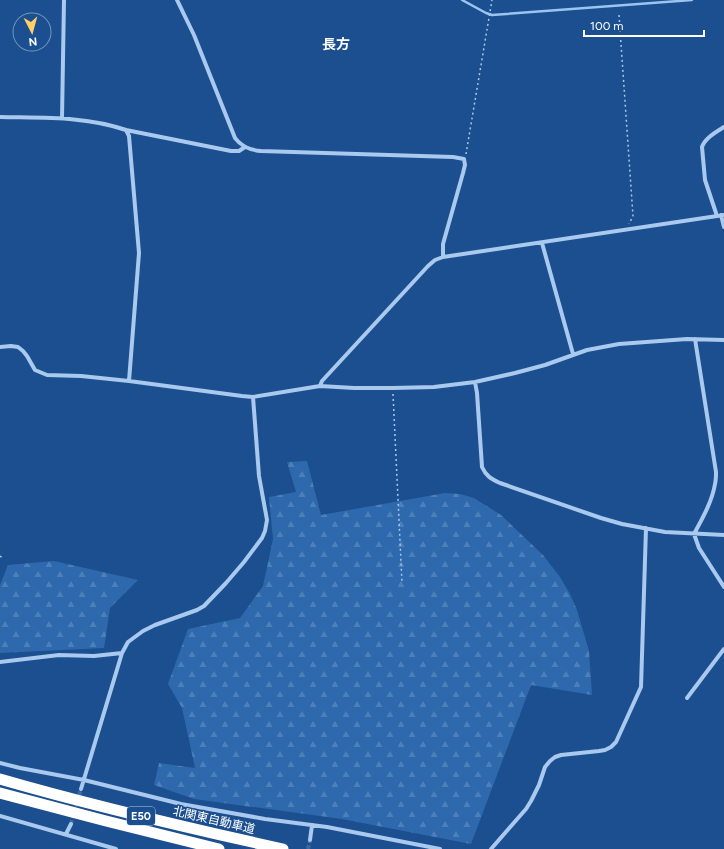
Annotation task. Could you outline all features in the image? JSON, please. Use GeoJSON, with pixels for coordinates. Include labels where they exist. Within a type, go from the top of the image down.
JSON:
{"type":"FeatureCollection","features":[{"type":"Feature","properties":{"kind":"highway","name":"北関東自動車道"},"geometry":{"type":"LineString","coordinates":[[0,779],[107,808],[283,849]]}},
{"type":"Feature","properties":{"kind":"highway","name":"E50"},"geometry":{"type":"LineString","coordinates":[[0,793],[219,849]]}},
{"type":"Feature","properties":{"kind":"street"},"geometry":{"type":"LineString","coordinates":[[62,118],[64,0]]}},
{"type":"Feature","properties":{"kind":"street"},"geometry":{"type":"LineString","coordinates":[[177,0],[194,34],[235,138],[245,147],[252,150],[261,151],[453,157],[464,159],[463,173],[443,244],[443,257]]}},
{"type":"Feature","properties":{"kind":"street"},"geometry":{"type":"LineString","coordinates":[[0,117],[85,120],[126,130],[231,151],[238,151],[245,147]]}},
{"type":"Feature","properties":{"kind":"street"},"geometry":{"type":"LineString","coordinates":[[724,127],[703,142],[702,147],[705,180],[721,215],[724,227]]}},
{"type":"Feature","properties":{"kind":"street"},"geometry":{"type":"LineString","coordinates":[[126,130],[129,136],[139,253],[129,381]]}},
{"type":"Feature","properties":{"kind":"street"},"geometry":{"type":"LineString","coordinates":[[320,386],[322,381],[435,260],[443,257],[721,215]]}},
{"type":"Feature","properties":{"kind":"street"},"geometry":{"type":"LineString","coordinates":[[542,243],[573,354]]}},
{"type":"Feature","properties":{"kind":"street"},"geometry":{"type":"LineString","coordinates":[[0,347],[18,347],[23,351],[36,370],[47,375],[81,376],[129,381],[253,397],[320,386],[393,388],[475,382],[538,367],[587,350],[619,344],[694,339],[724,340]]}},
{"type":"Feature","properties":{"kind":"street"},"geometry":{"type":"LineString","coordinates":[[694,339],[716,472],[716,484],[703,518],[694,534],[699,548],[724,588]]}},
{"type":"Feature","properties":{"kind":"street"},"geometry":{"type":"LineString","coordinates":[[475,382],[482,467],[484,473],[489,478],[622,524],[664,532],[724,535]]}},
{"type":"Feature","properties":{"kind":"street"},"geometry":{"type":"LineString","coordinates":[[82,789],[122,653],[128,642],[143,631],[155,625],[204,606],[244,562],[262,538],[267,520],[259,476],[253,397]]}},
{"type":"Feature","properties":{"kind":"street"},"geometry":{"type":"LineString","coordinates":[[491,849],[526,809],[550,761],[561,755],[599,752],[611,747],[616,742],[641,687],[646,528]]}},
{"type":"Feature","properties":{"kind":"street"},"geometry":{"type":"LineString","coordinates":[[687,698],[724,649]]}},
{"type":"Feature","properties":{"kind":"street"},"geometry":{"type":"LineString","coordinates":[[0,662],[59,654],[94,656],[122,653]]}},
{"type":"Feature","properties":{"kind":"street"},"geometry":{"type":"LineString","coordinates":[[0,763],[84,780],[181,804],[265,819],[312,825],[440,849]]}},
{"type":"Feature","properties":{"kind":"street"},"geometry":{"type":"LineString","coordinates":[[0,816],[116,849]]}},
{"type":"Feature","properties":{"kind":"street"},"geometry":{"type":"LineString","coordinates":[[66,834],[70,824]]}},
{"type":"Feature","properties":{"kind":"street"},"geometry":{"type":"LineString","coordinates":[[310,840],[312,825]]}},
{"type":"Feature","properties":{"kind":"path"},"geometry":{"type":"LineString","coordinates":[[464,159],[467,152],[492,0]]}},
{"type":"Feature","properties":{"kind":"path"},"geometry":{"type":"LineString","coordinates":[[619,15],[633,216],[626,230]]}},
{"type":"Feature","properties":{"kind":"path"},"geometry":{"type":"LineString","coordinates":[[393,388],[402,583]]}},
{"type":"Feature","properties":{"kind":"path"},"geometry":{"type":"LineString","coordinates":[[0,556],[4,559]]}},
{"type":"Feature","properties":{"kind":"green space"},"geometry":{"type":"Polygon","coordinates":[[[307,461],[321,515],[445,493],[460,494],[474,498],[501,515],[543,555],[560,577],[577,610],[589,651],[592,695],[531,685],[471,844],[342,819],[194,799],[154,785],[159,763],[195,768],[182,708],[168,684],[188,629],[240,618],[263,586],[273,539],[269,497],[296,492],[287,462],[307,461]]]}},
{"type":"Feature","properties":{"kind":"green space"},"geometry":{"type":"Polygon","coordinates":[[[54,561],[138,580],[110,608],[104,648],[0,653],[0,585],[8,565],[54,561]]]}},
{"type":"Feature","properties":{"kind":"waterway"},"geometry":{"type":"LineString","coordinates":[[462,0],[492,15],[692,0]]}},
{"type":"Feature","properties":{"kind":"tunnel"},"geometry":{"type":"LineString","coordinates":[[71,824],[81,789]]}},
{"type":"Feature","properties":{"kind":"tunnel"},"geometry":{"type":"LineString","coordinates":[[308,849],[310,840]]}},
{"type":"Feature","properties":{"kind":"district","name":"長方"},"geometry":{"type":"Point","coordinates":[336,44]}}]}
